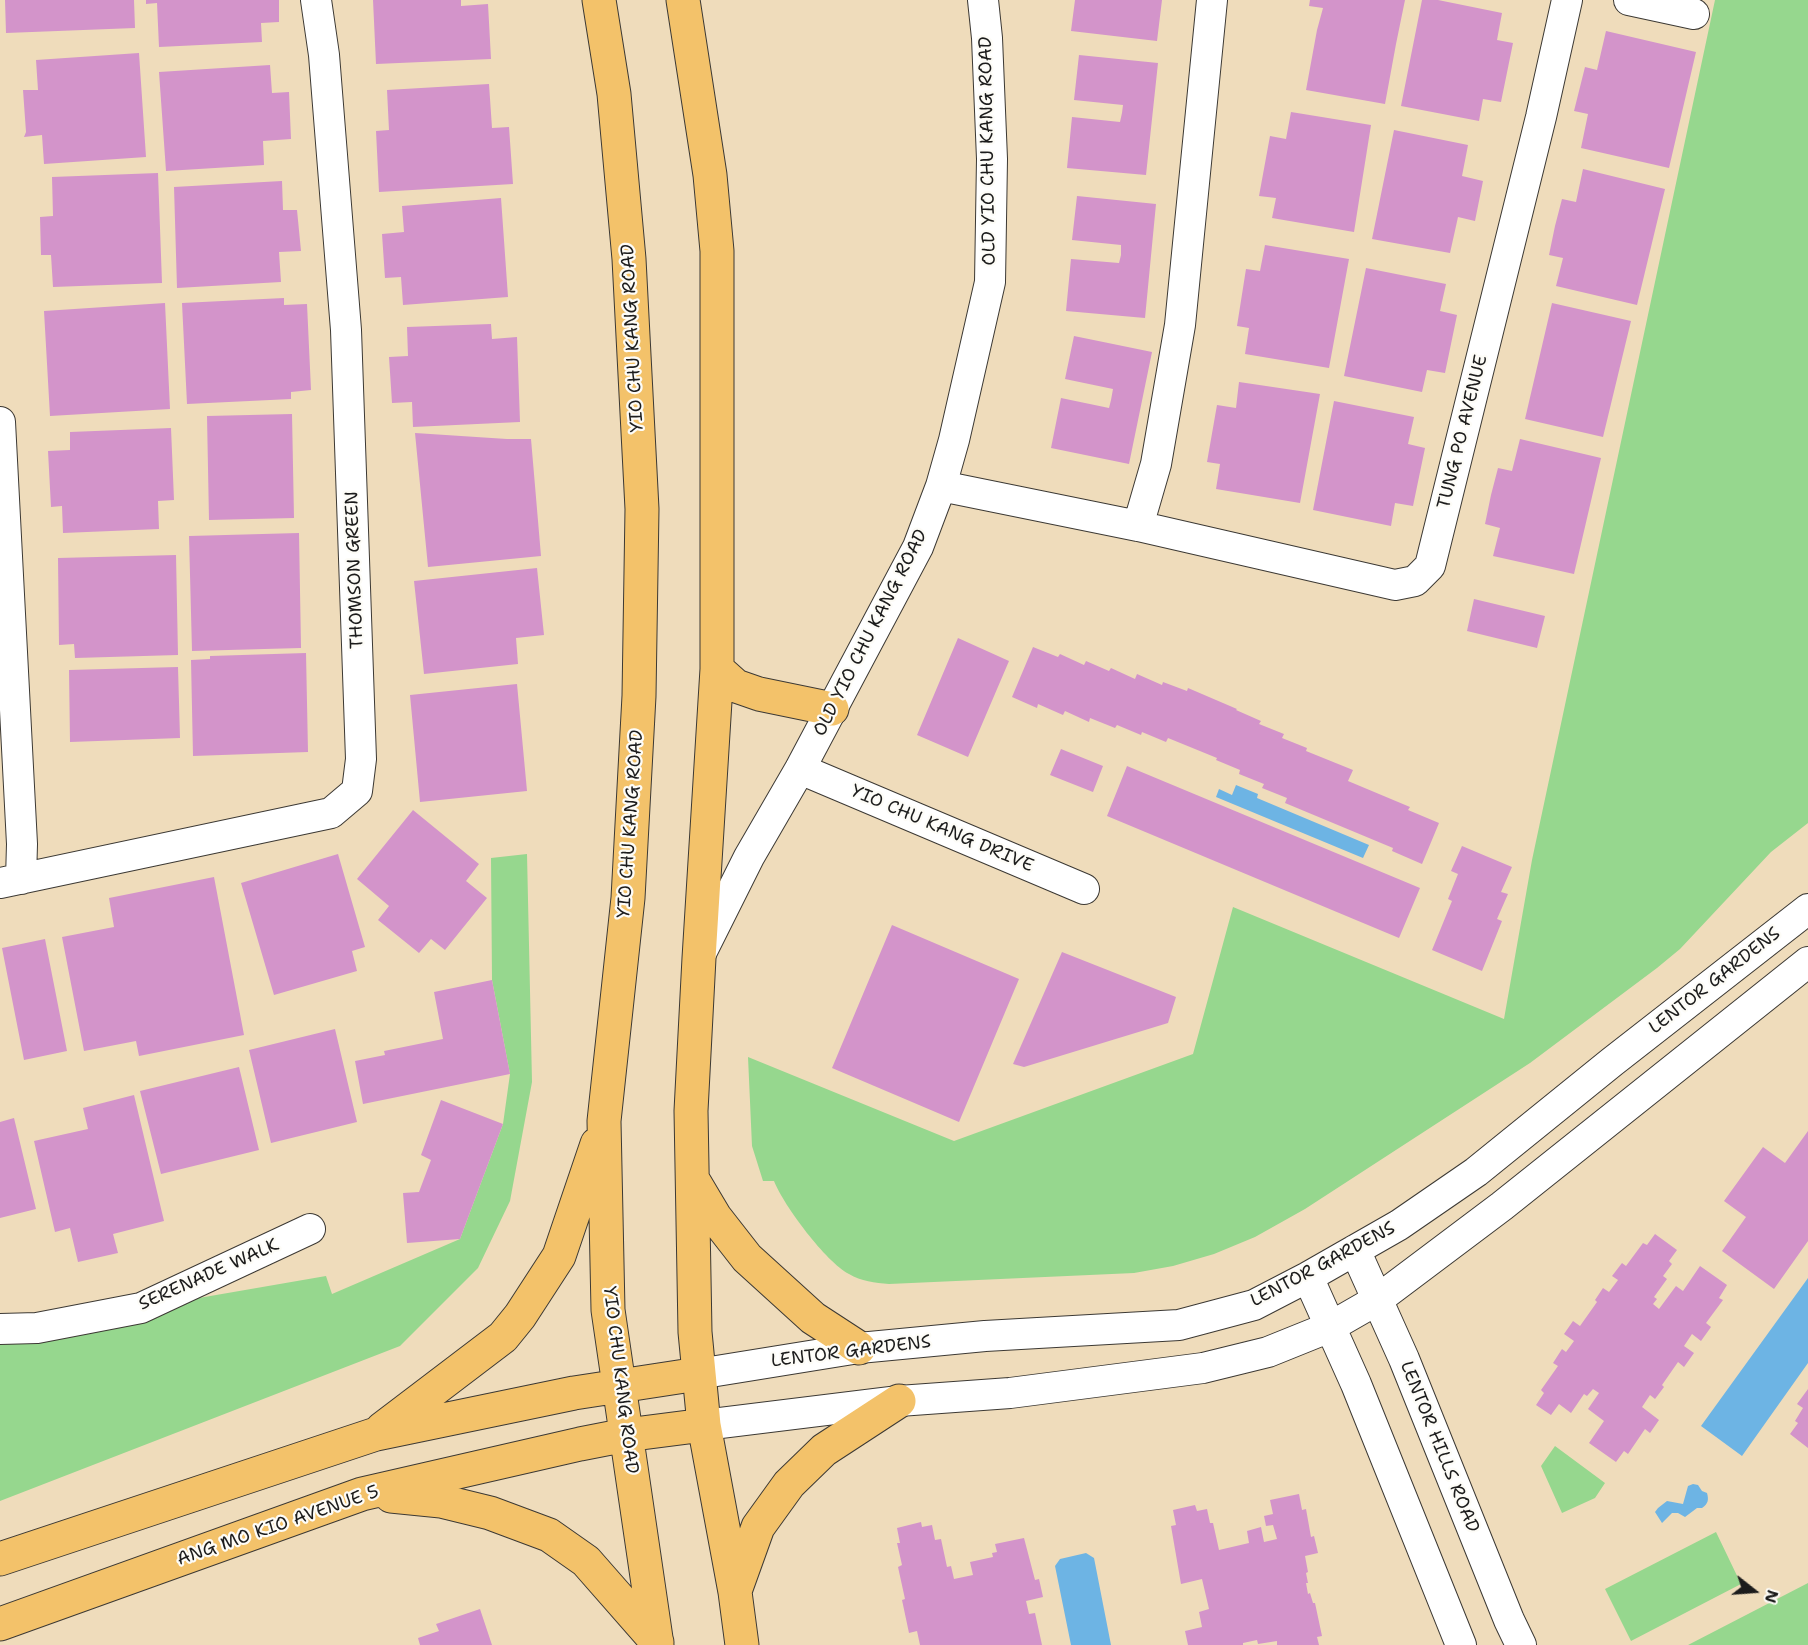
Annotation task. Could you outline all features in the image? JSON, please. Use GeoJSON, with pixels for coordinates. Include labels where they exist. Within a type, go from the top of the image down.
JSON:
{"type":"FeatureCollection","features":[{"type":"Feature","properties":{"kind":"main road","name":"YIO CHU KANG ROAD"},"geometry":{"type":"LineString","coordinates":[[599,0],[614,94],[629,259],[642,509],[639,696],[628,886],[604,1121],[608,1310],[657,1644]]}},
{"type":"Feature","properties":{"kind":"main road"},"geometry":{"type":"LineString","coordinates":[[683,0],[710,175],[717,251],[717,669],[692,1111],[695,1332],[704,1425],[735,1592],[741,1645]]}},
{"type":"Feature","properties":{"kind":"main road"},"geometry":{"type":"LineString","coordinates":[[717,669],[736,686],[759,694],[832,709]]}},
{"type":"Feature","properties":{"kind":"main road"},"geometry":{"type":"LineString","coordinates":[[376,1434],[503,1337],[520,1316],[559,1256],[604,1121]]}},
{"type":"Feature","properties":{"kind":"main road"},"geometry":{"type":"LineString","coordinates":[[692,1178],[715,1217],[747,1258],[813,1318],[858,1348]]}},
{"type":"Feature","properties":{"kind":"main road"},"geometry":{"type":"LineString","coordinates":[[0,1559],[376,1434],[574,1393],[698,1374]]}},
{"type":"Feature","properties":{"kind":"main road"},"geometry":{"type":"LineString","coordinates":[[735,1592],[758,1527],[789,1485],[824,1450],[899,1401]]}},
{"type":"Feature","properties":{"kind":"main road","name":"ANG MO KIO AVENUE 5"},"geometry":{"type":"LineString","coordinates":[[0,1624],[362,1494],[626,1435],[704,1425]]}},
{"type":"Feature","properties":{"kind":"main road"},"geometry":{"type":"LineString","coordinates":[[362,1494],[441,1501],[490,1513],[549,1535],[586,1562],[657,1644]]}},
{"type":"Feature","properties":{"kind":"street","name":"THOMSON GREEN"},"geometry":{"type":"LineString","coordinates":[[0,422],[22,844],[10,881],[331,813],[357,791],[362,759],[346,330],[324,55],[316,0]]}},
{"type":"Feature","properties":{"kind":"street","name":"OLD YIO CHU KANG ROAD"},"geometry":{"type":"LineString","coordinates":[[699,958],[749,857],[800,770],[918,547],[941,486],[954,441],[990,282],[992,159],[987,38],[983,0]]}},
{"type":"Feature","properties":{"kind":"street"},"geometry":{"type":"LineString","coordinates":[[1138,526],[1156,464],[1180,326],[1212,0]]}},
{"type":"Feature","properties":{"kind":"street","name":"TUNG PO AVENUE"},"geometry":{"type":"LineString","coordinates":[[941,486],[1138,526],[1395,585],[1415,581],[1430,566],[1538,128],[1567,0]]}},
{"type":"Feature","properties":{"kind":"street"},"geometry":{"type":"LineString","coordinates":[[1629,0],[1694,14]]}},
{"type":"Feature","properties":{"kind":"street","name":"YIO CHU KANG DRIVE"},"geometry":{"type":"LineString","coordinates":[[800,770],[1084,889]]}},
{"type":"Feature","properties":{"kind":"street","name":"LENTOR GARDENS"},"geometry":{"type":"LineString","coordinates":[[698,1374],[858,1348],[985,1336],[1179,1325],[1254,1305],[1399,1225],[1476,1172],[1808,909]]}},
{"type":"Feature","properties":{"kind":"street"},"geometry":{"type":"LineString","coordinates":[[704,1425],[899,1401],[1010,1393],[1203,1368],[1268,1352],[1330,1327],[1377,1300],[1502,1206],[1808,962]]}},
{"type":"Feature","properties":{"kind":"street","name":"SERENADE WALK"},"geometry":{"type":"LineString","coordinates":[[0,1329],[38,1328],[141,1308],[310,1229]]}},
{"type":"Feature","properties":{"kind":"street","name":"LENTOR HILLS ROAD"},"geometry":{"type":"LineString","coordinates":[[1355,1251],[1404,1359],[1504,1609],[1521,1645]]}},
{"type":"Feature","properties":{"kind":"street"},"geometry":{"type":"LineString","coordinates":[[1308,1277],[1356,1384],[1461,1645]]}},
{"type":"Feature","properties":{"kind":"green space"},"geometry":{"type":"Polygon","coordinates":[[[1715,0],[1808,0],[1808,823],[1771,852],[1680,949],[1657,968],[1530,1063],[1305,1209],[1255,1237],[1214,1254],[1173,1266],[1134,1273],[889,1284],[858,1278],[840,1268],[807,1232],[774,1181],[763,1181],[752,1146],[748,1057],[954,1141],[1193,1054],[1233,907],[1504,1019],[1532,860],[1715,0]]]}},
{"type":"Feature","properties":{"kind":"green space"},"geometry":{"type":"Polygon","coordinates":[[[527,854],[532,1082],[510,1201],[478,1268],[400,1346],[0,1501],[0,1329],[141,1308],[326,1276],[332,1294],[460,1239],[503,1124],[510,1074],[492,980],[491,858],[527,854]]]}},
{"type":"Feature","properties":{"kind":"green space"},"geometry":{"type":"Polygon","coordinates":[[[1555,1446],[1605,1483],[1595,1498],[1562,1513],[1541,1466],[1555,1446]]]}},
{"type":"Feature","properties":{"kind":"green space"},"geometry":{"type":"Polygon","coordinates":[[[1716,1532],[1741,1584],[1631,1641],[1605,1589],[1716,1532]]]}},
{"type":"Feature","properties":{"kind":"green space"},"geometry":{"type":"Polygon","coordinates":[[[1808,1583],[1808,1645],[1688,1645],[1808,1583]]]}},
{"type":"Feature","properties":{"kind":"water"},"geometry":{"type":"Polygon","coordinates":[[[1236,785],[1258,794],[1257,798],[1369,845],[1363,858],[1216,797],[1219,789],[1232,795],[1236,785]]]}},
{"type":"Feature","properties":{"kind":"water"},"geometry":{"type":"Polygon","coordinates":[[[1808,1278],[1808,1363],[1742,1456],[1701,1426],[1808,1278]]]}},
{"type":"Feature","properties":{"kind":"water"},"geometry":{"type":"Polygon","coordinates":[[[1698,1485],[1702,1491],[1707,1493],[1706,1505],[1697,1508],[1685,1517],[1672,1513],[1662,1523],[1655,1512],[1658,1508],[1667,1501],[1683,1504],[1688,1486],[1698,1485]]]}},
{"type":"Feature","properties":{"kind":"water"},"geometry":{"type":"Polygon","coordinates":[[[1086,1553],[1094,1558],[1111,1645],[1071,1645],[1055,1566],[1060,1559],[1086,1553]]]}},
{"type":"Feature","properties":{"kind":"building"},"geometry":{"type":"Polygon","coordinates":[[[5,0],[134,0],[135,28],[6,33],[5,0]]]}},
{"type":"Feature","properties":{"kind":"building"},"geometry":{"type":"Polygon","coordinates":[[[146,0],[279,0],[279,22],[261,23],[262,42],[159,47],[157,3],[146,4],[146,0]]]}},
{"type":"Feature","properties":{"kind":"building"},"geometry":{"type":"Polygon","coordinates":[[[373,0],[461,0],[461,6],[488,4],[491,59],[376,64],[373,0]]]}},
{"type":"Feature","properties":{"kind":"building"},"geometry":{"type":"Polygon","coordinates":[[[1075,0],[1162,0],[1157,41],[1071,31],[1075,0]]]}},
{"type":"Feature","properties":{"kind":"building"},"geometry":{"type":"Polygon","coordinates":[[[1310,0],[1405,0],[1385,104],[1306,90],[1323,8],[1309,6],[1310,0]]]}},
{"type":"Feature","properties":{"kind":"building"},"geometry":{"type":"Polygon","coordinates":[[[1422,0],[1438,0],[1502,13],[1497,40],[1513,43],[1501,102],[1483,99],[1479,121],[1401,106],[1422,0]]]}},
{"type":"Feature","properties":{"kind":"building"},"geometry":{"type":"Polygon","coordinates":[[[1606,31],[1696,52],[1669,168],[1581,148],[1588,114],[1574,111],[1585,67],[1597,70],[1606,31]]]}},
{"type":"Feature","properties":{"kind":"building"},"geometry":{"type":"Polygon","coordinates":[[[139,53],[146,157],[44,164],[42,135],[24,137],[26,132],[23,90],[38,90],[36,60],[139,53]]]}},
{"type":"Feature","properties":{"kind":"building"},"geometry":{"type":"Polygon","coordinates":[[[1079,55],[1158,63],[1146,175],[1067,168],[1072,117],[1120,122],[1123,105],[1074,100],[1079,55]]]}},
{"type":"Feature","properties":{"kind":"building"},"geometry":{"type":"Polygon","coordinates":[[[270,65],[272,93],[289,92],[291,139],[263,141],[264,165],[166,171],[159,72],[270,65]]]}},
{"type":"Feature","properties":{"kind":"building"},"geometry":{"type":"Polygon","coordinates":[[[489,84],[492,128],[509,127],[513,184],[379,192],[376,131],[389,130],[387,90],[489,84]]]}},
{"type":"Feature","properties":{"kind":"building"},"geometry":{"type":"Polygon","coordinates":[[[1291,112],[1371,125],[1354,232],[1272,218],[1276,198],[1259,196],[1270,136],[1286,139],[1291,112]]]}},
{"type":"Feature","properties":{"kind":"building"},"geometry":{"type":"Polygon","coordinates":[[[1394,130],[1468,145],[1462,176],[1483,181],[1475,221],[1458,217],[1450,253],[1372,239],[1394,130]]]}},
{"type":"Feature","properties":{"kind":"building"},"geometry":{"type":"Polygon","coordinates":[[[1583,169],[1665,189],[1637,305],[1556,286],[1563,258],[1549,255],[1555,226],[1562,199],[1576,202],[1583,169]]]}},
{"type":"Feature","properties":{"kind":"building"},"geometry":{"type":"Polygon","coordinates":[[[158,173],[162,283],[53,287],[51,255],[41,255],[40,217],[53,216],[52,177],[158,173]]]}},
{"type":"Feature","properties":{"kind":"building"},"geometry":{"type":"Polygon","coordinates":[[[282,181],[283,210],[297,210],[301,251],[279,252],[281,282],[177,288],[174,187],[282,181]]]}},
{"type":"Feature","properties":{"kind":"building"},"geometry":{"type":"Polygon","coordinates":[[[1077,196],[1156,204],[1145,318],[1066,311],[1071,259],[1119,263],[1121,255],[1121,245],[1072,240],[1077,196]]]}},
{"type":"Feature","properties":{"kind":"building"},"geometry":{"type":"Polygon","coordinates":[[[501,198],[508,297],[403,305],[401,277],[385,278],[382,234],[404,232],[402,206],[501,198]]]}},
{"type":"Feature","properties":{"kind":"building"},"geometry":{"type":"Polygon","coordinates":[[[1265,245],[1349,259],[1329,368],[1245,354],[1249,328],[1237,326],[1246,269],[1260,271],[1265,245]]]}},
{"type":"Feature","properties":{"kind":"building"},"geometry":{"type":"Polygon","coordinates":[[[1366,268],[1446,284],[1440,311],[1457,315],[1445,373],[1427,370],[1422,392],[1344,376],[1366,268]]]}},
{"type":"Feature","properties":{"kind":"building"},"geometry":{"type":"Polygon","coordinates":[[[284,298],[284,305],[307,304],[311,390],[291,392],[291,399],[187,404],[182,303],[284,298]]]}},
{"type":"Feature","properties":{"kind":"building"},"geometry":{"type":"Polygon","coordinates":[[[165,303],[170,409],[50,416],[44,311],[165,303]]]}},
{"type":"Feature","properties":{"kind":"building"},"geometry":{"type":"Polygon","coordinates":[[[1552,303],[1631,321],[1603,437],[1525,419],[1552,303]]]}},
{"type":"Feature","properties":{"kind":"building"},"geometry":{"type":"Polygon","coordinates":[[[491,324],[492,339],[517,337],[520,422],[413,427],[412,402],[392,403],[389,357],[408,356],[407,327],[491,324]]]}},
{"type":"Feature","properties":{"kind":"building"},"geometry":{"type":"Polygon","coordinates":[[[1074,336],[1152,352],[1129,464],[1051,448],[1061,398],[1109,408],[1111,400],[1113,389],[1065,379],[1074,336]]]}},
{"type":"Feature","properties":{"kind":"building"},"geometry":{"type":"Polygon","coordinates":[[[1239,382],[1320,394],[1300,503],[1216,489],[1220,464],[1207,462],[1217,405],[1236,408],[1239,382]]]}},
{"type":"Feature","properties":{"kind":"building"},"geometry":{"type":"Polygon","coordinates":[[[1334,401],[1414,417],[1408,444],[1425,448],[1413,506],[1395,503],[1391,526],[1313,510],[1334,401]]]}},
{"type":"Feature","properties":{"kind":"building"},"geometry":{"type":"Polygon","coordinates":[[[292,414],[294,518],[209,520],[207,416],[292,414]]]}},
{"type":"Feature","properties":{"kind":"building"},"geometry":{"type":"Polygon","coordinates":[[[171,428],[174,500],[158,501],[159,529],[63,533],[62,506],[51,507],[48,451],[70,450],[70,432],[171,428]]]}},
{"type":"Feature","properties":{"kind":"building"},"geometry":{"type":"Polygon","coordinates":[[[415,433],[531,439],[541,556],[428,567],[415,433]]]}},
{"type":"Feature","properties":{"kind":"building"},"geometry":{"type":"Polygon","coordinates":[[[1520,439],[1601,458],[1574,574],[1493,556],[1500,528],[1485,524],[1491,495],[1498,468],[1512,471],[1520,439]]]}},
{"type":"Feature","properties":{"kind":"building"},"geometry":{"type":"Polygon","coordinates":[[[299,533],[301,648],[192,651],[189,536],[299,533]]]}},
{"type":"Feature","properties":{"kind":"building"},"geometry":{"type":"Polygon","coordinates":[[[176,555],[178,655],[75,658],[74,644],[59,645],[58,558],[176,555]]]}},
{"type":"Feature","properties":{"kind":"building"},"geometry":{"type":"Polygon","coordinates":[[[537,568],[544,635],[516,638],[518,664],[424,674],[414,581],[537,568]]]}},
{"type":"Feature","properties":{"kind":"building"},"geometry":{"type":"Polygon","coordinates":[[[1474,599],[1545,616],[1537,648],[1467,631],[1474,599]]]}},
{"type":"Feature","properties":{"kind":"building"},"geometry":{"type":"Polygon","coordinates":[[[958,638],[1009,661],[968,757],[917,735],[958,638]]]}},
{"type":"Feature","properties":{"kind":"building"},"geometry":{"type":"Polygon","coordinates":[[[1033,647],[1058,657],[1060,654],[1084,665],[1086,661],[1109,671],[1111,668],[1135,679],[1137,674],[1162,685],[1163,682],[1187,691],[1188,688],[1261,721],[1259,724],[1284,734],[1282,738],[1307,748],[1306,751],[1353,770],[1348,781],[1410,807],[1408,810],[1439,823],[1422,864],[1392,851],[1393,848],[1285,803],[1287,798],[1262,788],[1264,784],[1239,774],[1240,770],[1168,738],[1166,742],[1117,725],[1115,728],[1090,718],[1089,722],[1065,711],[1063,715],[1038,704],[1037,708],[1012,697],[1033,647]]]}},
{"type":"Feature","properties":{"kind":"building"},"geometry":{"type":"Polygon","coordinates":[[[306,653],[308,752],[193,756],[191,660],[210,659],[210,656],[306,653]]]}},
{"type":"Feature","properties":{"kind":"building"},"geometry":{"type":"Polygon","coordinates":[[[178,667],[180,738],[70,742],[69,670],[178,667]]]}},
{"type":"Feature","properties":{"kind":"building"},"geometry":{"type":"Polygon","coordinates":[[[517,684],[527,791],[420,802],[410,695],[517,684]]]}},
{"type":"Feature","properties":{"kind":"building"},"geometry":{"type":"Polygon","coordinates":[[[1061,749],[1103,766],[1093,792],[1050,775],[1061,749]]]}},
{"type":"Feature","properties":{"kind":"building"},"geometry":{"type":"Polygon","coordinates":[[[1127,766],[1420,888],[1399,938],[1107,816],[1127,766]]]}},
{"type":"Feature","properties":{"kind":"building"},"geometry":{"type":"Polygon","coordinates":[[[413,810],[479,864],[466,881],[487,898],[445,950],[431,939],[419,953],[378,920],[389,906],[357,879],[413,810]]]}},
{"type":"Feature","properties":{"kind":"building"},"geometry":{"type":"Polygon","coordinates":[[[1462,846],[1512,867],[1501,892],[1508,894],[1497,919],[1502,921],[1482,971],[1432,950],[1452,901],[1448,899],[1458,874],[1451,871],[1462,846]]]}},
{"type":"Feature","properties":{"kind":"building"},"geometry":{"type":"Polygon","coordinates":[[[338,854],[365,947],[352,951],[357,971],[274,995],[241,883],[338,854]]]}},
{"type":"Feature","properties":{"kind":"building"},"geometry":{"type":"Polygon","coordinates":[[[214,877],[244,1035],[139,1056],[136,1041],[84,1051],[62,937],[114,927],[109,898],[214,877]]]}},
{"type":"Feature","properties":{"kind":"building"},"geometry":{"type":"Polygon","coordinates":[[[892,925],[1019,979],[959,1122],[832,1068],[892,925]]]}},
{"type":"Feature","properties":{"kind":"building"},"geometry":{"type":"Polygon","coordinates":[[[45,939],[67,1051],[24,1060],[2,948],[45,939]]]}},
{"type":"Feature","properties":{"kind":"building"},"geometry":{"type":"Polygon","coordinates":[[[1062,952],[1176,997],[1168,1023],[1024,1067],[1013,1064],[1062,952]]]}},
{"type":"Feature","properties":{"kind":"building"},"geometry":{"type":"Polygon","coordinates":[[[492,980],[510,1074],[363,1104],[355,1061],[385,1055],[384,1051],[443,1039],[434,992],[492,980]]]}},
{"type":"Feature","properties":{"kind":"building"},"geometry":{"type":"Polygon","coordinates":[[[335,1029],[357,1122],[271,1143],[249,1050],[335,1029]]]}},
{"type":"Feature","properties":{"kind":"building"},"geometry":{"type":"Polygon","coordinates":[[[239,1067],[259,1150],[161,1174],[140,1091],[239,1067]]]}},
{"type":"Feature","properties":{"kind":"building"},"geometry":{"type":"Polygon","coordinates":[[[134,1095],[164,1221],[113,1234],[118,1253],[78,1262],[70,1228],[55,1232],[34,1141],[88,1129],[83,1108],[134,1095]]]}},
{"type":"Feature","properties":{"kind":"building"},"geometry":{"type":"Polygon","coordinates":[[[441,1100],[503,1124],[460,1239],[407,1243],[403,1193],[419,1192],[431,1160],[421,1155],[441,1100]]]}},
{"type":"Feature","properties":{"kind":"building"},"geometry":{"type":"Polygon","coordinates":[[[14,1118],[36,1209],[0,1218],[0,1122],[14,1118]]]}},
{"type":"Feature","properties":{"kind":"building"},"geometry":{"type":"Polygon","coordinates":[[[1808,1131],[1808,1241],[1774,1289],[1722,1251],[1746,1217],[1724,1201],[1763,1147],[1785,1163],[1808,1131]]]}},
{"type":"Feature","properties":{"kind":"building"},"geometry":{"type":"Polygon","coordinates":[[[1655,1234],[1677,1250],[1669,1261],[1672,1264],[1663,1276],[1667,1279],[1654,1297],[1657,1299],[1653,1304],[1659,1309],[1676,1286],[1683,1291],[1700,1266],[1727,1285],[1719,1298],[1723,1300],[1706,1323],[1711,1327],[1701,1341],[1692,1334],[1684,1346],[1694,1353],[1684,1367],[1678,1362],[1655,1399],[1650,1395],[1642,1407],[1659,1420],[1650,1433],[1645,1429],[1628,1454],[1624,1451],[1616,1462],[1589,1443],[1604,1421],[1588,1409],[1599,1393],[1593,1389],[1587,1396],[1584,1394],[1571,1413],[1559,1404],[1551,1415],[1536,1405],[1544,1393],[1541,1390],[1558,1366],[1553,1363],[1562,1349],[1566,1352],[1574,1341],[1564,1334],[1573,1321],[1580,1326],[1597,1302],[1595,1300],[1603,1288],[1609,1292],[1618,1280],[1612,1276],[1622,1263],[1626,1266],[1643,1243],[1647,1245],[1655,1234]]]}},
{"type":"Feature","properties":{"kind":"building"},"geometry":{"type":"Polygon","coordinates":[[[1808,1389],[1808,1448],[1790,1434],[1798,1423],[1795,1421],[1803,1408],[1797,1404],[1808,1389]]]}},
{"type":"Feature","properties":{"kind":"building"},"geometry":{"type":"Polygon","coordinates":[[[1299,1494],[1302,1510],[1306,1509],[1311,1537],[1314,1536],[1318,1553],[1305,1556],[1308,1594],[1310,1593],[1315,1603],[1322,1636],[1317,1637],[1319,1645],[1277,1645],[1277,1641],[1258,1644],[1257,1640],[1243,1643],[1243,1645],[1188,1645],[1185,1631],[1202,1627],[1199,1612],[1209,1609],[1202,1579],[1181,1584],[1171,1526],[1176,1525],[1173,1510],[1195,1505],[1197,1511],[1207,1509],[1210,1523],[1213,1523],[1219,1550],[1249,1543],[1247,1531],[1261,1527],[1264,1542],[1277,1539],[1273,1525],[1266,1526],[1264,1516],[1273,1514],[1270,1500],[1299,1494]]]}},
{"type":"Feature","properties":{"kind":"building"},"geometry":{"type":"Polygon","coordinates":[[[921,1522],[922,1527],[932,1525],[935,1540],[941,1539],[947,1567],[951,1566],[954,1579],[973,1575],[970,1562],[993,1557],[992,1553],[997,1552],[995,1544],[1024,1538],[1035,1580],[1039,1579],[1043,1597],[1026,1601],[1029,1614],[1035,1613],[1042,1645],[920,1645],[917,1631],[909,1633],[902,1600],[905,1599],[898,1567],[902,1565],[897,1543],[900,1543],[897,1528],[921,1522]]]}},
{"type":"Feature","properties":{"kind":"building"},"geometry":{"type":"Polygon","coordinates":[[[480,1609],[492,1645],[420,1645],[418,1638],[439,1631],[436,1624],[480,1609]]]}}]}
